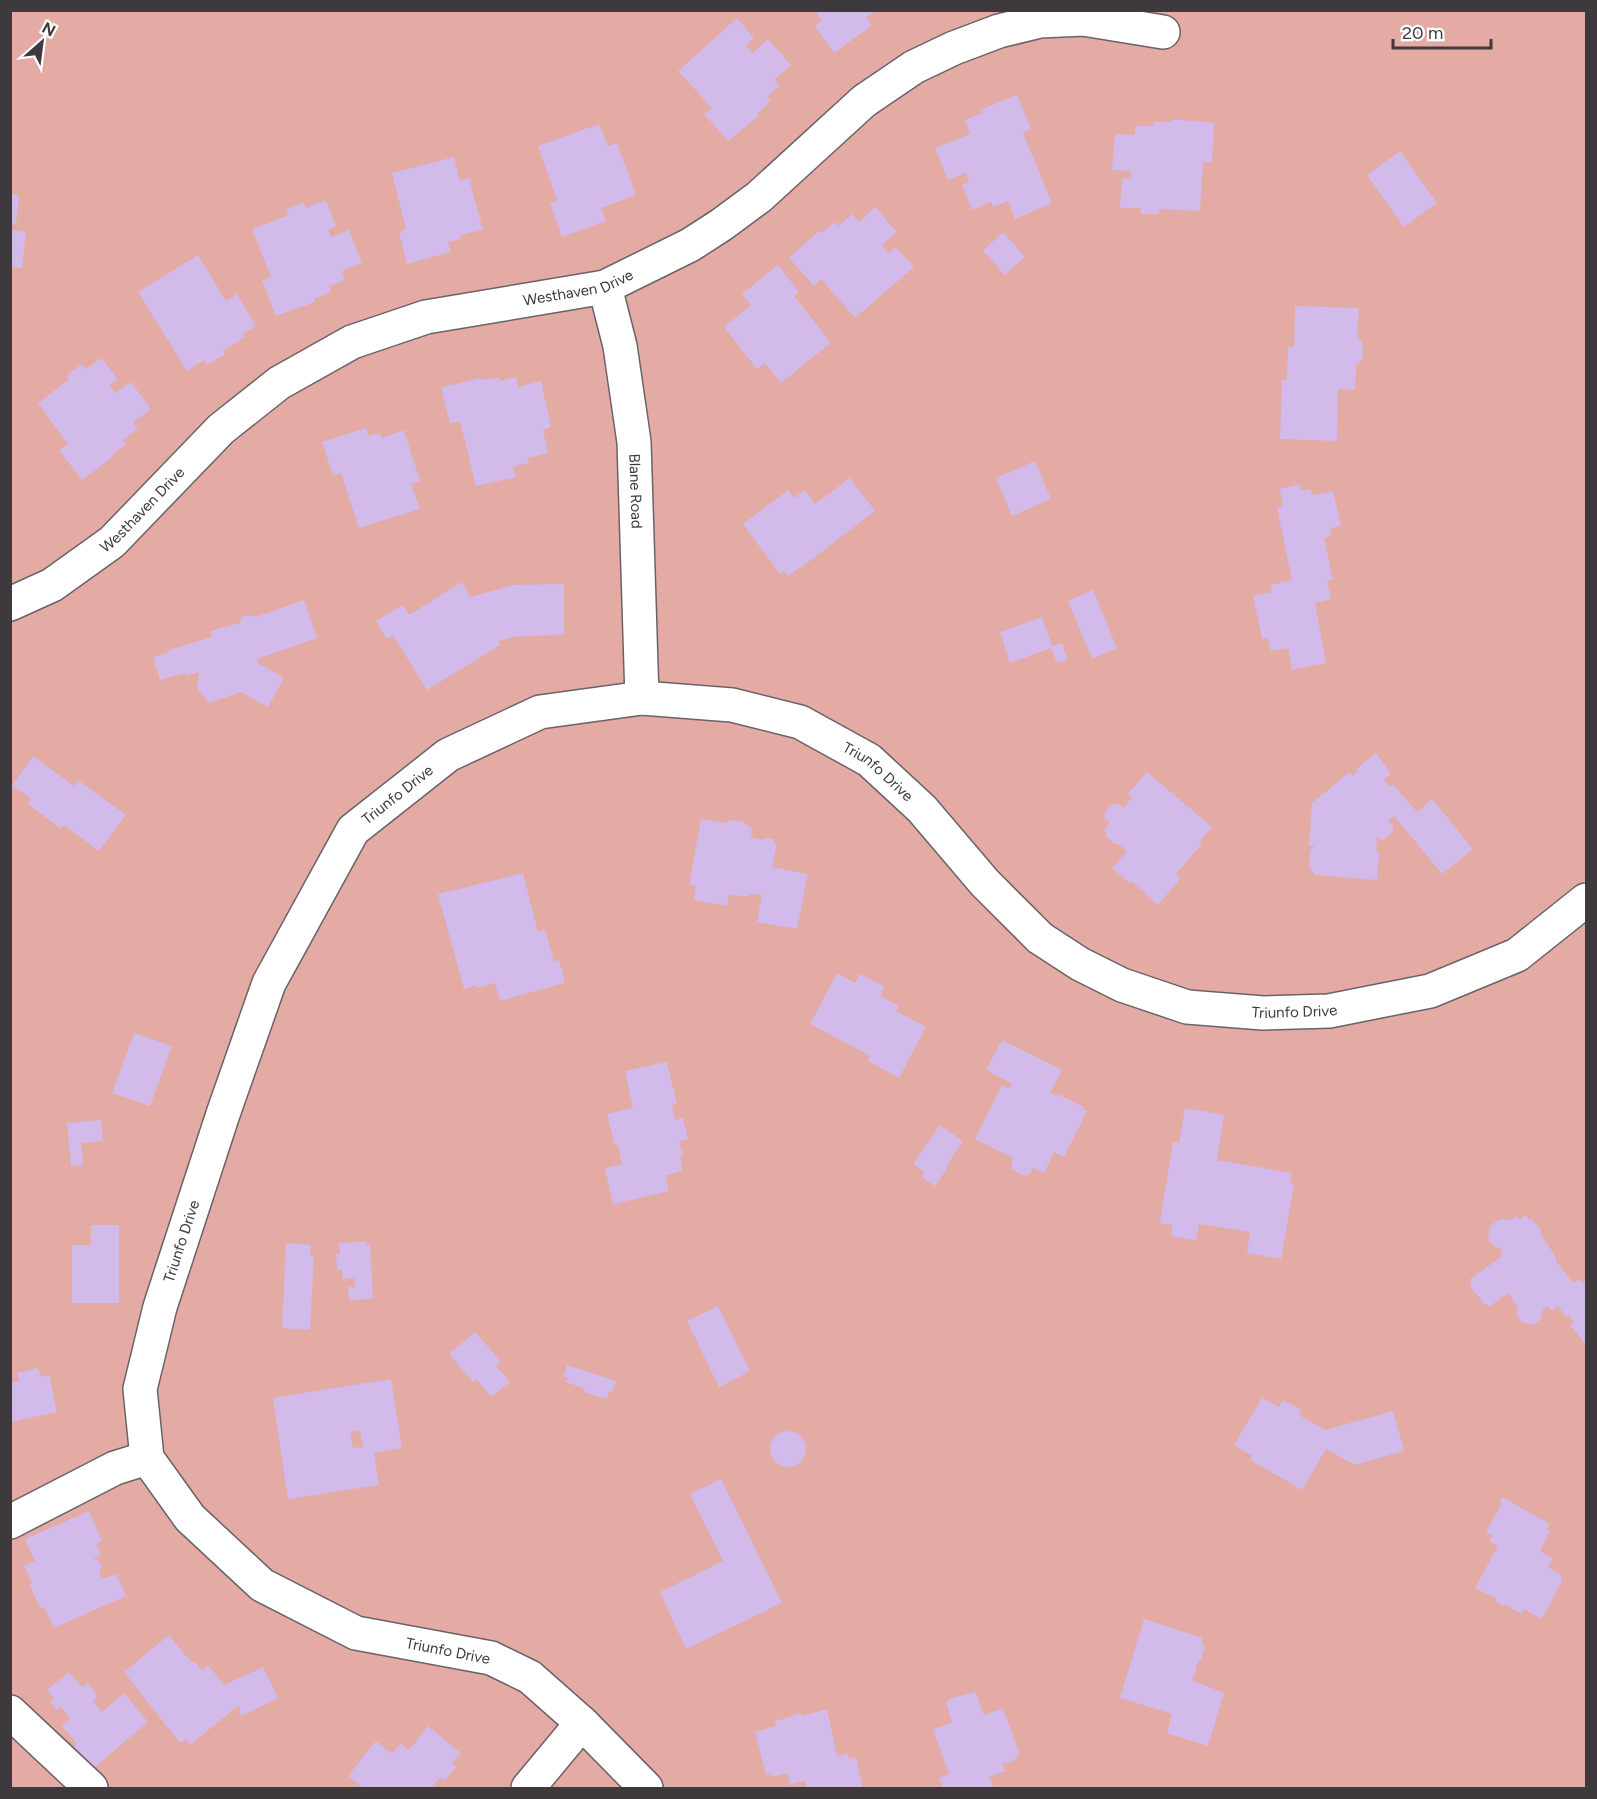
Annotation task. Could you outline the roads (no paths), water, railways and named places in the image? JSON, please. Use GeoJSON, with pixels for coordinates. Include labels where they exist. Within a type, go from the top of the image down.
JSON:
{"type":"FeatureCollection","features":[{"type":"Feature","properties":{"kind":"street","name":"Westhaven Drive"},"geometry":{"type":"LineString","coordinates":[[10,604],[52,585],[112,542],[221,429],[279,383],[352,342],[426,317],[605,287],[690,245],[721,225],[759,197],[864,101],[914,67],[954,48],[999,31],[1040,21],[1083,19],[1163,32]]}},
{"type":"Feature","properties":{"kind":"street","name":"Blane Road"},"geometry":{"type":"LineString","coordinates":[[605,287],[620,346],[634,442],[642,698]]}},
{"type":"Feature","properties":{"kind":"street","name":"Triunfo Drive"},"geometry":{"type":"LineString","coordinates":[[646,1788],[582,1723],[530,1677],[491,1658],[356,1633],[262,1585],[190,1518],[147,1458],[140,1389],[160,1307],[223,1114],[269,983],[353,830],[448,755],[540,712],[642,698],[732,705],[800,722],[869,760],[922,809],[985,883],[1040,938],[1080,964],[1122,985],[1187,1007],[1263,1013],[1329,1011],[1430,991],[1517,955],[1587,900]]}},
{"type":"Feature","properties":{"kind":"street"},"geometry":{"type":"LineString","coordinates":[[10,1522],[115,1468],[147,1458]]}},
{"type":"Feature","properties":{"kind":"street"},"geometry":{"type":"LineString","coordinates":[[10,1712],[91,1788]]}},
{"type":"Feature","properties":{"kind":"street"},"geometry":{"type":"LineString","coordinates":[[528,1788],[582,1723]]}}]}
